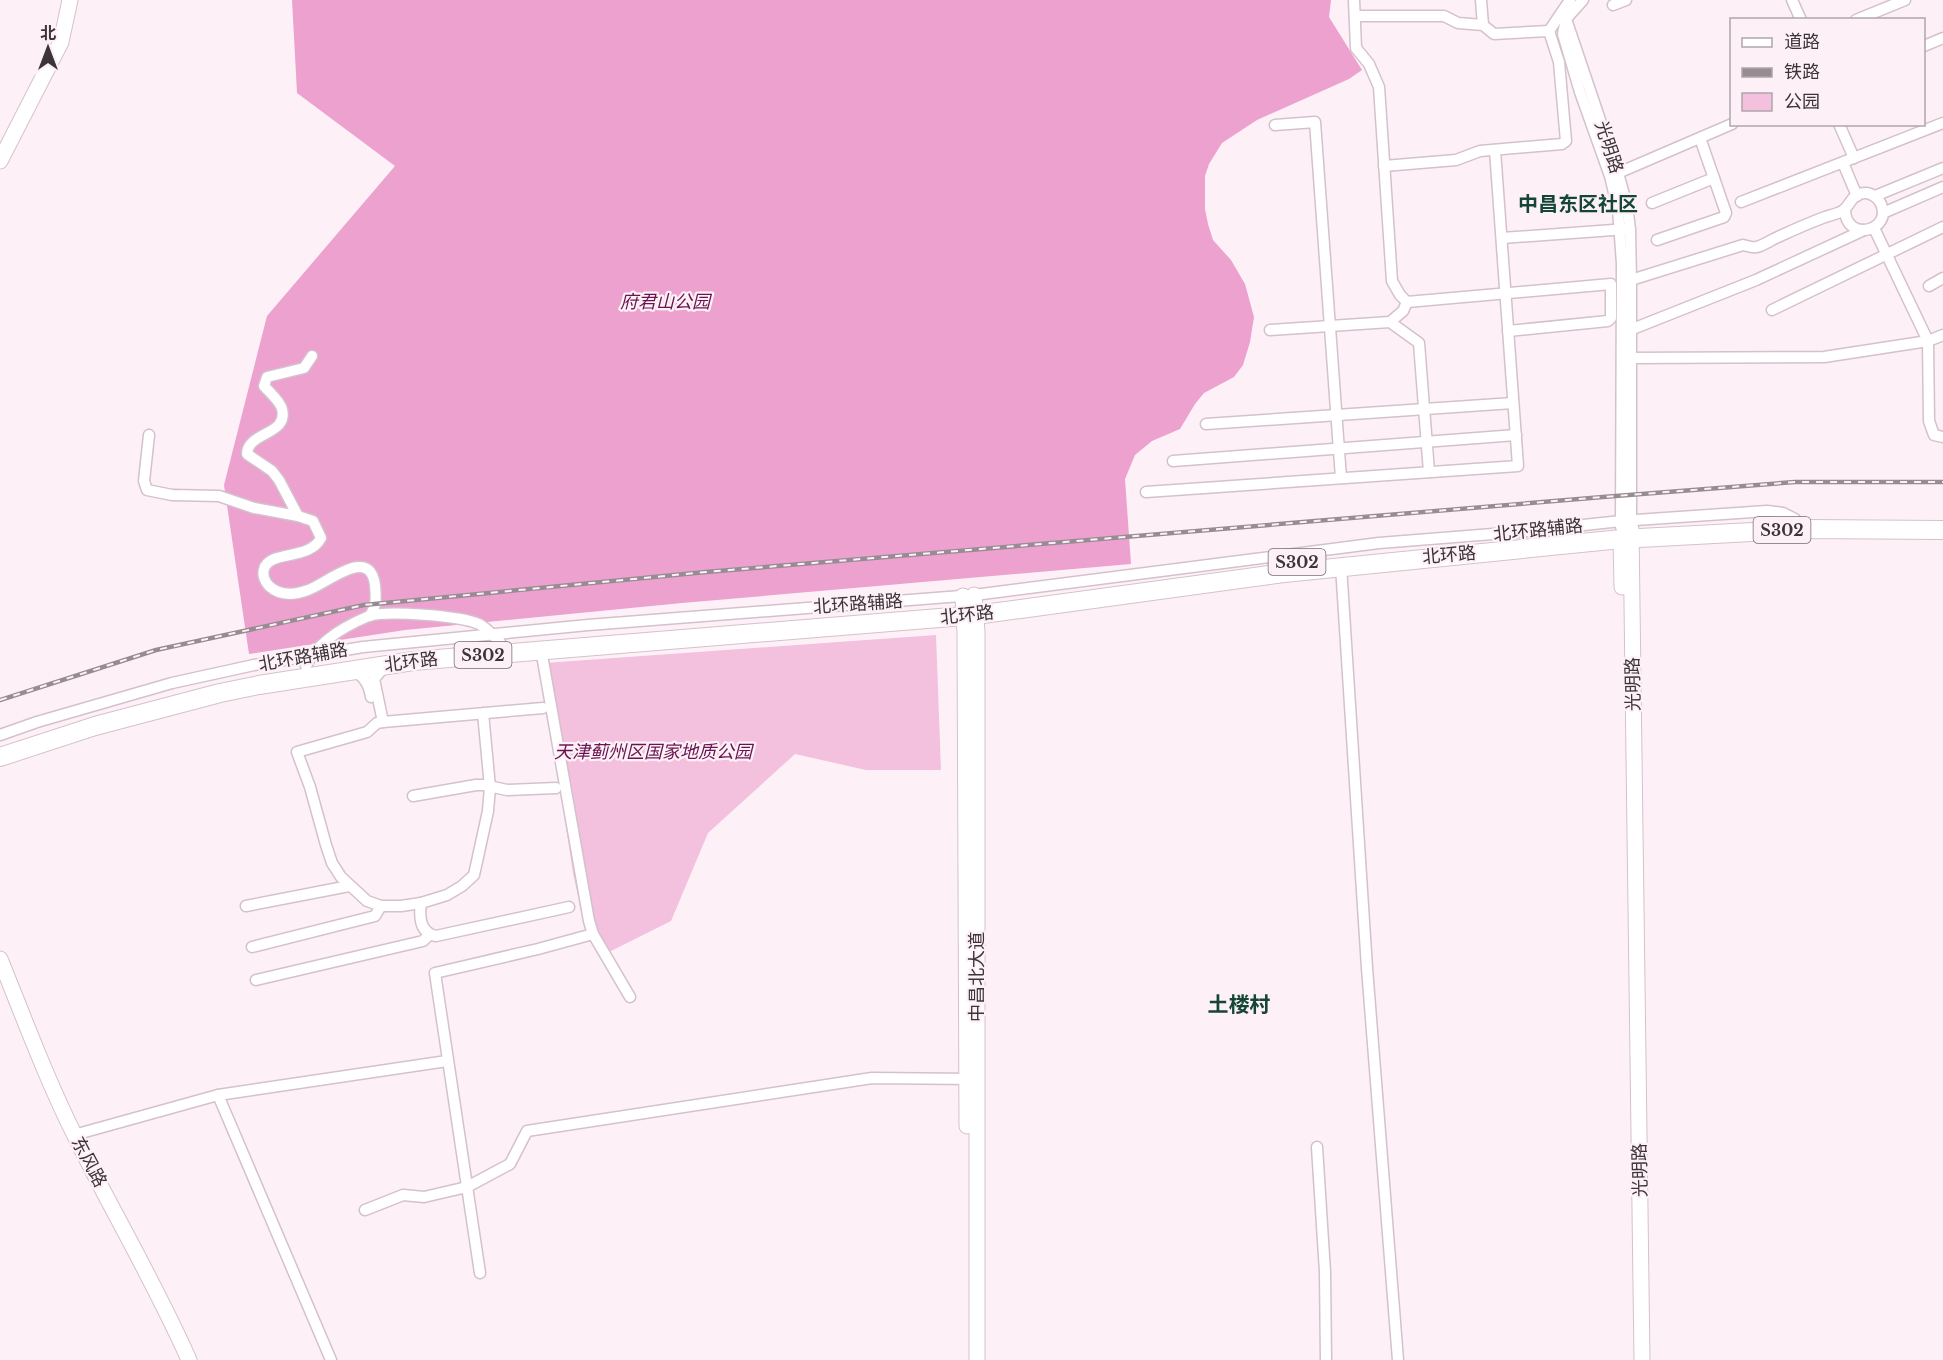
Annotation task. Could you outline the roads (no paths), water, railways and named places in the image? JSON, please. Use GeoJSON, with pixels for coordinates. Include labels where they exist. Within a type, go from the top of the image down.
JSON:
{"type":"FeatureCollection","features":[{"type":"Feature","properties":{"kind":"highway","name":"北环路"},"geometry":{"type":"LineString","coordinates":[[0,747],[74,722],[178,693],[309,661],[412,651],[496,638],[970,606],[1283,564],[1626,530],[1795,519],[1943,520]]}},
{"type":"Feature","properties":{"kind":"highway","name":"北环路"},"geometry":{"type":"LineString","coordinates":[[0,757],[95,726],[177,703],[259,685],[386,665],[1341,566],[1626,530],[1943,531]]}},
{"type":"Feature","properties":{"kind":"street"},"geometry":{"type":"LineString","coordinates":[[0,161],[61,42],[70,0]]}},
{"type":"Feature","properties":{"kind":"street"},"geometry":{"type":"LineString","coordinates":[[1354,0],[1356,48],[1369,64],[1379,87],[1392,281],[1407,302]]}},
{"type":"Feature","properties":{"kind":"street"},"geometry":{"type":"LineString","coordinates":[[1481,0],[1483,25]]}},
{"type":"Feature","properties":{"kind":"street"},"geometry":{"type":"LineString","coordinates":[[1549,30],[1570,0]]}},
{"type":"Feature","properties":{"kind":"street"},"geometry":{"type":"LineString","coordinates":[[1566,19],[1583,0]]}},
{"type":"Feature","properties":{"kind":"street"},"geometry":{"type":"LineString","coordinates":[[1613,5],[1626,0]]}},
{"type":"Feature","properties":{"kind":"street"},"geometry":{"type":"LineString","coordinates":[[1792,0],[1800,18]]}},
{"type":"Feature","properties":{"kind":"street"},"geometry":{"type":"LineString","coordinates":[[1861,18],[1905,0]]}},
{"type":"Feature","properties":{"kind":"street"},"geometry":{"type":"LineString","coordinates":[[1355,16],[1444,16],[1458,23],[1483,25],[1494,34],[1549,30]]}},
{"type":"Feature","properties":{"kind":"street","name":"光明路"},"geometry":{"type":"LineString","coordinates":[[1566,19],[1627,205],[1625,230],[1626,530],[1634,1360]]}},
{"type":"Feature","properties":{"kind":"street","name":"光明路"},"geometry":{"type":"LineString","coordinates":[[1566,19],[1563,34],[1569,59],[1610,176],[1625,230],[1631,280],[1626,530],[1642,1360]]}},
{"type":"Feature","properties":{"kind":"street"},"geometry":{"type":"LineString","coordinates":[[1384,166],[1456,160],[1480,151],[1562,144],[1566,141],[1559,62],[1549,30]]}},
{"type":"Feature","properties":{"kind":"street"},"geometry":{"type":"LineString","coordinates":[[1925,46],[1942,42]]}},
{"type":"Feature","properties":{"kind":"street"},"geometry":{"type":"LineString","coordinates":[[1275,125],[1315,122],[1341,478]]}},
{"type":"Feature","properties":{"kind":"street"},"geometry":{"type":"LineString","coordinates":[[1741,202],[1943,123]]}},
{"type":"Feature","properties":{"kind":"street"},"geometry":{"type":"LineString","coordinates":[[1618,173],[1730,124]]}},
{"type":"Feature","properties":{"kind":"street"},"geometry":{"type":"LineString","coordinates":[[1840,126],[1854,158]]}},
{"type":"Feature","properties":{"kind":"street"},"geometry":{"type":"LineString","coordinates":[[1658,240],[1724,217],[1726,213],[1700,138]]}},
{"type":"Feature","properties":{"kind":"street"},"geometry":{"type":"LineString","coordinates":[[1146,492],[1518,465],[1495,150]]}},
{"type":"Feature","properties":{"kind":"street"},"geometry":{"type":"LineString","coordinates":[[1843,163],[1857,196]]}},
{"type":"Feature","properties":{"kind":"street"},"geometry":{"type":"LineString","coordinates":[[1875,196],[1943,168]]}},
{"type":"Feature","properties":{"kind":"street"},"geometry":{"type":"LineString","coordinates":[[1652,203],[1714,178]]}},
{"type":"Feature","properties":{"kind":"street"},"geometry":{"type":"LineString","coordinates":[[1883,213],[1943,187]]}},
{"type":"Feature","properties":{"kind":"street"},"geometry":{"type":"LineString","coordinates":[[1630,330],[1756,280],[1869,229],[1880,222],[1883,213],[1879,200],[1868,193],[1857,196],[1848,203],[1845,216],[1852,227],[1869,229],[1886,253],[1928,341],[1929,421],[1931,432],[1943,437]]}},
{"type":"Feature","properties":{"kind":"street"},"geometry":{"type":"LineString","coordinates":[[1631,280],[1743,245],[1756,247],[1808,223],[1845,210]]}},
{"type":"Feature","properties":{"kind":"street"},"geometry":{"type":"LineString","coordinates":[[1772,310],[1943,227]]}},
{"type":"Feature","properties":{"kind":"street"},"geometry":{"type":"LineString","coordinates":[[1502,238],[1625,230]]}},
{"type":"Feature","properties":{"kind":"street"},"geometry":{"type":"LineString","coordinates":[[1929,286],[1943,278]]}},
{"type":"Feature","properties":{"kind":"street"},"geometry":{"type":"LineString","coordinates":[[1407,302],[1611,284],[1611,318],[1608,321],[1508,331]]}},
{"type":"Feature","properties":{"kind":"street"},"geometry":{"type":"LineString","coordinates":[[1270,330],[1390,322],[1403,311],[1407,302]]}},
{"type":"Feature","properties":{"kind":"street"},"geometry":{"type":"LineString","coordinates":[[1390,322],[1419,343],[1429,472]]}},
{"type":"Feature","properties":{"kind":"street"},"geometry":{"type":"LineString","coordinates":[[1631,358],[1824,357],[1928,341],[1943,335]]}},
{"type":"Feature","properties":{"kind":"street"},"geometry":{"type":"LineString","coordinates":[[298,516],[279,480],[272,471],[247,454],[247,446],[250,442],[269,433],[279,424],[282,416],[282,407],[264,386],[267,377],[304,368],[312,356]]}},
{"type":"Feature","properties":{"kind":"street"},"geometry":{"type":"LineString","coordinates":[[1206,424],[1513,403]]}},
{"type":"Feature","properties":{"kind":"street"},"geometry":{"type":"LineString","coordinates":[[149,435],[144,481],[147,490],[172,495],[219,496],[272,513],[313,520],[321,538],[317,545],[311,550],[275,559],[266,564],[263,577],[267,585],[290,594],[310,590],[339,573],[352,567],[359,567],[373,575],[376,604],[383,614]]}},
{"type":"Feature","properties":{"kind":"street"},"geometry":{"type":"LineString","coordinates":[[1173,461],[1516,435]]}},
{"type":"Feature","properties":{"kind":"street"},"geometry":{"type":"LineString","coordinates":[[1341,566],[1367,968],[1398,1360]]}},
{"type":"Feature","properties":{"kind":"street"},"geometry":{"type":"LineString","coordinates":[[370,616],[376,604]]}},
{"type":"Feature","properties":{"kind":"street","name":"中昌北大道"},"geometry":{"type":"LineString","coordinates":[[970,606],[972,1079],[977,1360]]}},
{"type":"Feature","properties":{"kind":"street"},"geometry":{"type":"LineString","coordinates":[[309,661],[325,641],[370,616],[383,614],[438,616],[468,620],[479,624],[496,638]]}},
{"type":"Feature","properties":{"kind":"street"},"geometry":{"type":"LineString","coordinates":[[542,655],[585,904],[593,934],[630,997]]}},
{"type":"Feature","properties":{"kind":"street","name":"北环路辅路"},"geometry":{"type":"LineString","coordinates":[[0,735],[172,683],[254,665],[309,661]]}},
{"type":"Feature","properties":{"kind":"street"},"geometry":{"type":"LineString","coordinates":[[380,722],[374,680],[386,665]]}},
{"type":"Feature","properties":{"kind":"street"},"geometry":{"type":"LineString","coordinates":[[352,670],[366,681],[380,722]]}},
{"type":"Feature","properties":{"kind":"street"},"geometry":{"type":"LineString","coordinates":[[483,713],[490,787],[488,811],[474,875],[447,895],[421,903],[381,906],[367,902],[340,877],[332,863],[310,787],[297,752],[367,732],[380,722],[483,713],[543,708]]}},
{"type":"Feature","properties":{"kind":"street"},"geometry":{"type":"LineString","coordinates":[[413,796],[476,785],[507,790],[556,788]]}},
{"type":"Feature","properties":{"kind":"street"},"geometry":{"type":"LineString","coordinates":[[246,906],[349,886]]}},
{"type":"Feature","properties":{"kind":"street"},"geometry":{"type":"LineString","coordinates":[[421,903],[419,913],[423,928],[429,935],[436,936],[569,908]]}},
{"type":"Feature","properties":{"kind":"street"},"geometry":{"type":"LineString","coordinates":[[252,947],[375,916],[381,906]]}},
{"type":"Feature","properties":{"kind":"street"},"geometry":{"type":"LineString","coordinates":[[480,1273],[435,973],[593,934]]}},
{"type":"Feature","properties":{"kind":"street"},"geometry":{"type":"LineString","coordinates":[[256,980],[423,941],[429,935]]}},
{"type":"Feature","properties":{"kind":"street","name":"东风路"},"geometry":{"type":"LineString","coordinates":[[0,959],[74,1135],[164,1303],[189,1360]]}},
{"type":"Feature","properties":{"kind":"street"},"geometry":{"type":"LineString","coordinates":[[74,1135],[218,1095],[447,1061]]}},
{"type":"Feature","properties":{"kind":"street"},"geometry":{"type":"LineString","coordinates":[[365,1210],[403,1195],[424,1197],[467,1187],[510,1164],[527,1131],[872,1078],[972,1079]]}},
{"type":"Feature","properties":{"kind":"street","name":"中昌北大道"},"geometry":{"type":"LineString","coordinates":[[968,1360],[972,1079]]}},
{"type":"Feature","properties":{"kind":"street"},"geometry":{"type":"LineString","coordinates":[[218,1095],[332,1360]]}},
{"type":"Feature","properties":{"kind":"street"},"geometry":{"type":"LineString","coordinates":[[1317,1147],[1325,1272],[1326,1360]]}},
{"type":"Feature","properties":{"kind":"railway"},"geometry":{"type":"LineString","coordinates":[[0,700],[156,650],[364,605],[706,572],[1795,482],[1943,482]]}},
{"type":"Feature","properties":{"kind":"district","name":"中昌东区社区"},"geometry":{"type":"Point","coordinates":[1578,204]}},
{"type":"Feature","properties":{"kind":"district","name":"土楼村"},"geometry":{"type":"Point","coordinates":[1239,1005]}},
{"type":"Feature","properties":{"kind":"park label","name":"府君山公园"},"geometry":{"type":"Point","coordinates":[665,302]}},
{"type":"Feature","properties":{"kind":"park label","name":"天津蓟州区国家地质公园"},"geometry":{"type":"Point","coordinates":[653,752]}}]}
